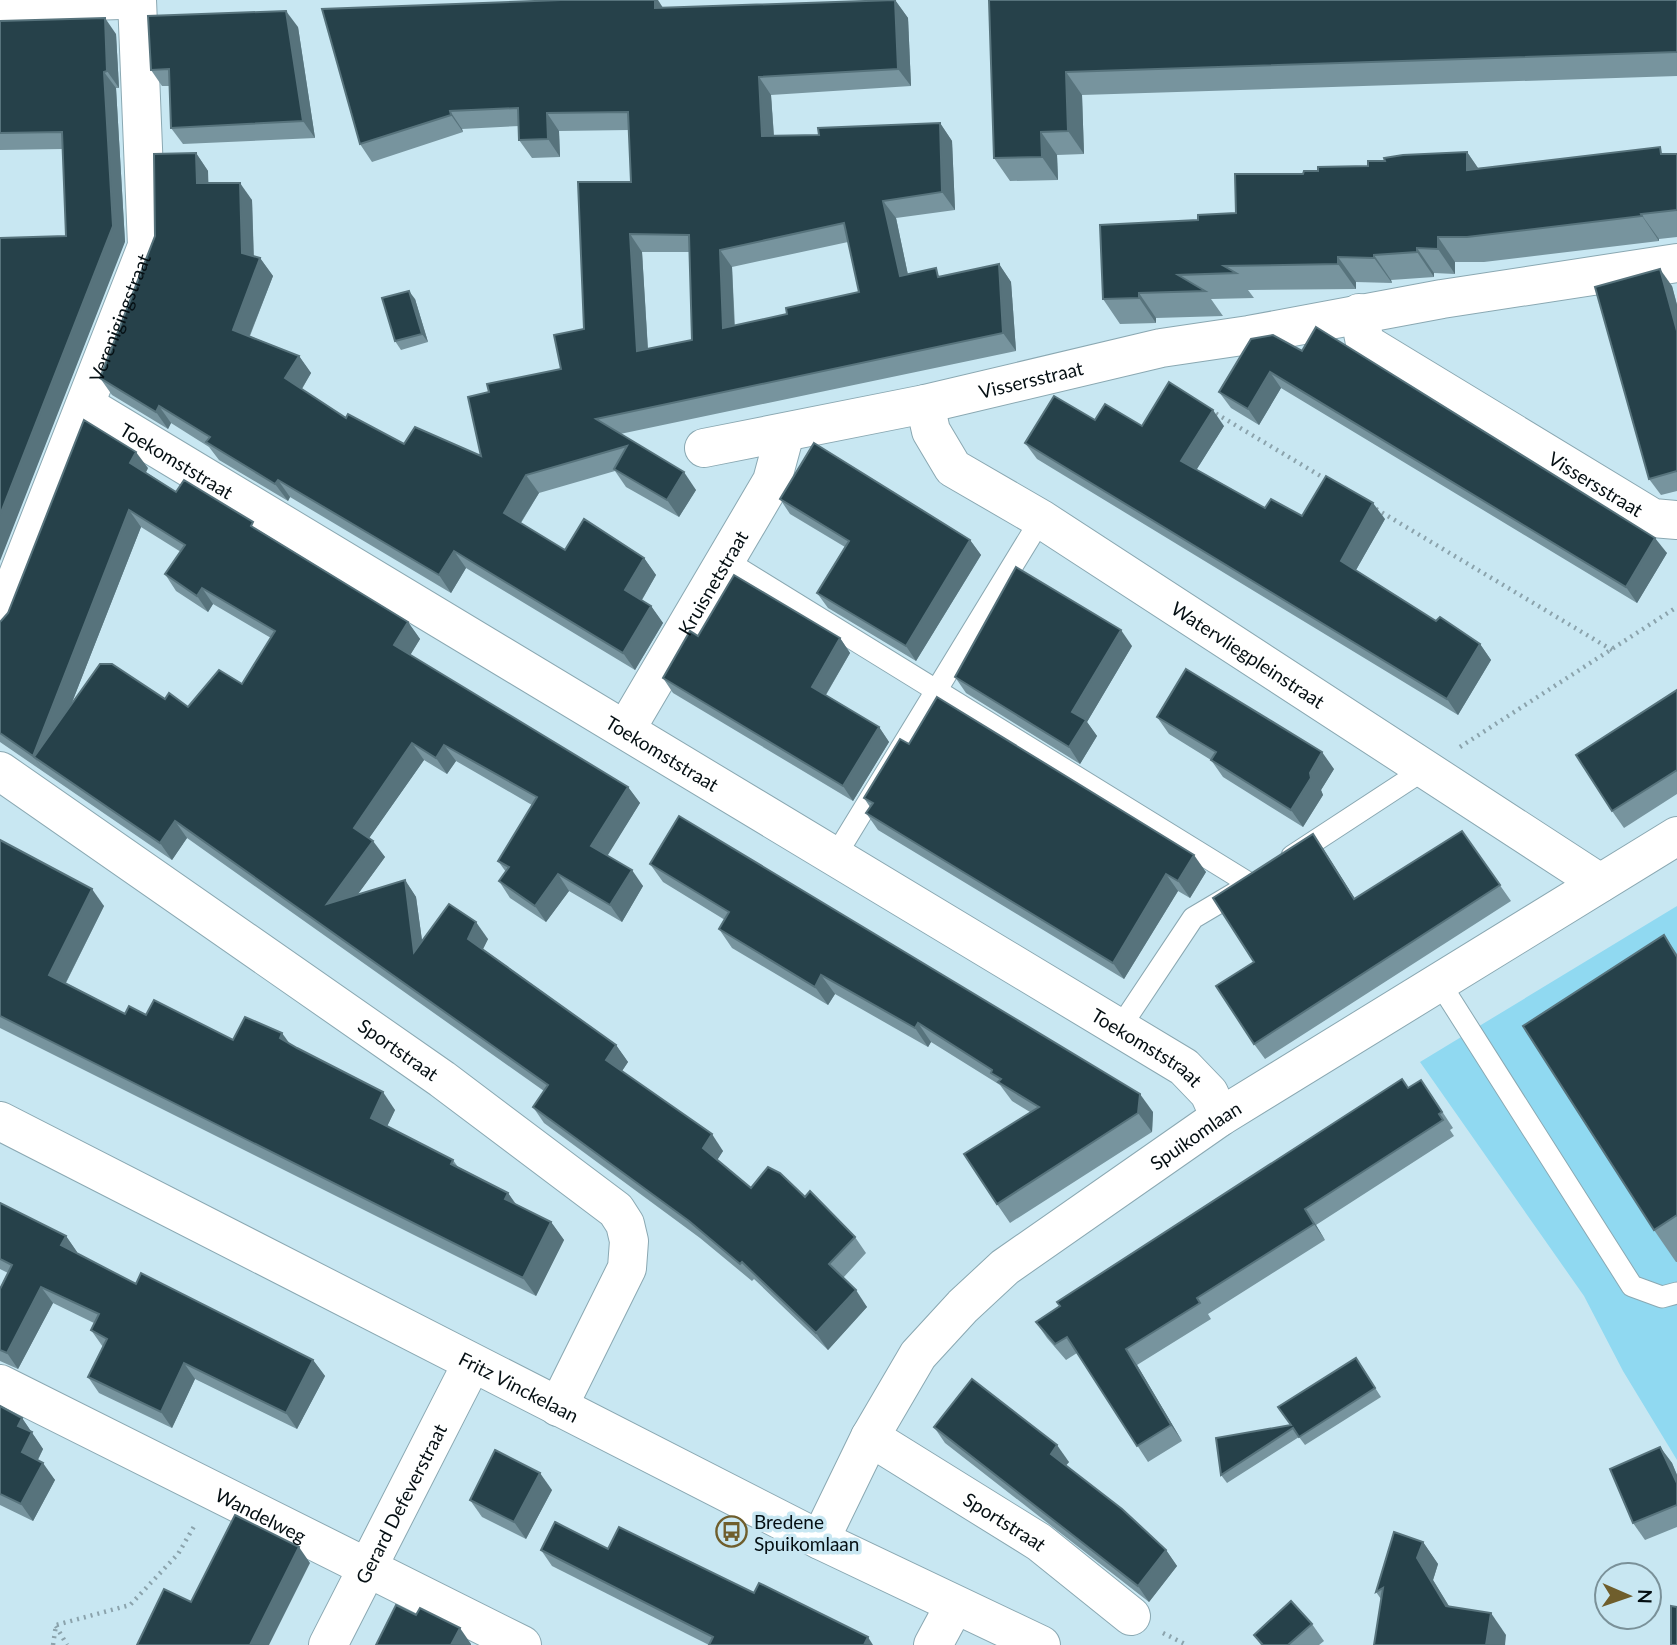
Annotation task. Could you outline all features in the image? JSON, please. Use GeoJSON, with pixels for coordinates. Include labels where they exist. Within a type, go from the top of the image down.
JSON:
{"type":"FeatureCollection","features":[{"type":"Feature","properties":{"kind":"street"},"geometry":{"type":"LineString","coordinates":[[0,4],[120,0]]}},
{"type":"Feature","properties":{"kind":"street","name":"Verenigingstraat"},"geometry":{"type":"LineString","coordinates":[[0,621],[87,406],[147,246],[137,0]]}},
{"type":"Feature","properties":{"kind":"street","name":"Vissersstraat"},"geometry":{"type":"LineString","coordinates":[[704,448],[925,404],[1161,348],[1249,335],[1359,313],[1677,263]]}},
{"type":"Feature","properties":{"kind":"street","name":"Vissersstraat"},"geometry":{"type":"LineString","coordinates":[[1359,313],[1365,343],[1653,518],[1677,520]]}},
{"type":"Feature","properties":{"kind":"street","name":"Watervliegpleinstraat"},"geometry":{"type":"LineString","coordinates":[[925,404],[931,431],[953,468],[1041,519],[1600,883]]}},
{"type":"Feature","properties":{"kind":"street","name":"Toekomststraat"},"geometry":{"type":"LineString","coordinates":[[87,406],[1184,1067],[1209,1093],[1220,1117]]}},
{"type":"Feature","properties":{"kind":"street","name":"Kruisnetstraat"},"geometry":{"type":"LineString","coordinates":[[626,729],[772,481],[785,433]]}},
{"type":"Feature","properties":{"kind":"street","name":"Sportstraat"},"geometry":{"type":"LineString","coordinates":[[0,771],[430,1072],[616,1210],[625,1224],[629,1241],[627,1268],[558,1407]]}},
{"type":"Feature","properties":{"kind":"street","name":"Spuikomlaan"},"geometry":{"type":"LineString","coordinates":[[820,1540],[870,1437],[918,1355],[963,1306],[1005,1267],[1220,1117],[1677,836]]}},
{"type":"Feature","properties":{"kind":"street","name":"Fritz Vinckelaan"},"geometry":{"type":"LineString","coordinates":[[0,1121],[820,1540],[954,1606],[1041,1645]]}},
{"type":"Feature","properties":{"kind":"street","name":"Gerard Defeverstraat"},"geometry":{"type":"LineString","coordinates":[[328,1645],[472,1363]]}},
{"type":"Feature","properties":{"kind":"street","name":"Wandelweg"},"geometry":{"type":"LineString","coordinates":[[0,1384],[216,1489],[522,1645]]}},
{"type":"Feature","properties":{"kind":"street","name":"Sportstraat"},"geometry":{"type":"LineString","coordinates":[[870,1437],[1039,1542],[1131,1616]]}},
{"type":"Feature","properties":{"kind":"street"},"geometry":{"type":"LineString","coordinates":[[933,1645],[954,1606]]}},
{"type":"Feature","properties":{"kind":"lane"},"geometry":{"type":"LineString","coordinates":[[834,858],[1041,519]]}},
{"type":"Feature","properties":{"kind":"lane"},"geometry":{"type":"LineString","coordinates":[[725,560],[937,689],[1262,876]]}},
{"type":"Feature","properties":{"kind":"lane"},"geometry":{"type":"LineString","coordinates":[[1119,1029],[1193,918],[1425,769]]}},
{"type":"Feature","properties":{"kind":"lane"},"geometry":{"type":"LineString","coordinates":[[1439,982],[1632,1286],[1662,1297],[1677,1293]]}},
{"type":"Feature","properties":{"kind":"path"},"geometry":{"type":"LineString","coordinates":[[1198,402],[1340,487]]}},
{"type":"Feature","properties":{"kind":"path"},"geometry":{"type":"LineString","coordinates":[[1364,502],[1612,650]]}},
{"type":"Feature","properties":{"kind":"path"},"geometry":{"type":"LineString","coordinates":[[1425,769],[1677,607]]}},
{"type":"Feature","properties":{"kind":"path"},"geometry":{"type":"LineString","coordinates":[[56,1625],[130,1605],[178,1554],[216,1489]]}},
{"type":"Feature","properties":{"kind":"path"},"geometry":{"type":"LineString","coordinates":[[53,1645],[56,1625]]}},
{"type":"Feature","properties":{"kind":"path"},"geometry":{"type":"LineString","coordinates":[[56,1625],[67,1645]]}},
{"type":"Feature","properties":{"kind":"shaded area"},"geometry":{"type":"Polygon","coordinates":[[[1677,906],[1677,1460],[1623,1371],[1584,1296],[1420,1062],[1677,906]]]}},
{"type":"Feature","properties":{"kind":"building"},"geometry":{"type":"Polygon","coordinates":[[[561,0],[655,0],[655,8],[895,0],[898,69],[759,77],[762,136],[819,135],[818,128],[940,123],[942,192],[883,201],[900,276],[936,268],[938,277],[999,264],[1003,333],[596,419],[684,472],[667,500],[614,469],[627,446],[526,475],[504,513],[565,550],[584,519],[644,558],[625,590],[651,606],[623,653],[454,551],[439,575],[278,480],[275,484],[206,442],[210,437],[159,406],[156,412],[100,378],[155,236],[154,154],[196,153],[197,183],[240,183],[242,253],[260,258],[233,330],[299,356],[285,378],[346,418],[348,414],[404,444],[415,427],[481,456],[468,397],[489,392],[487,384],[561,369],[554,335],[584,329],[578,182],[631,182],[628,112],[547,113],[548,139],[519,140],[518,108],[450,111],[451,115],[360,144],[322,9],[561,0]],[[844,223],[720,250],[723,328],[787,314],[786,308],[859,292],[844,223]],[[630,234],[637,351],[692,340],[689,235],[630,234]]]}},
{"type":"Feature","properties":{"kind":"building"},"geometry":{"type":"Polygon","coordinates":[[[989,0],[1677,0],[1677,52],[1066,72],[1068,131],[1041,132],[1042,157],[994,158],[989,0]]]}},
{"type":"Feature","properties":{"kind":"building"},"geometry":{"type":"Polygon","coordinates":[[[286,11],[303,121],[171,128],[169,69],[151,70],[148,16],[286,11]]]}},
{"type":"Feature","properties":{"kind":"building"},"geometry":{"type":"Polygon","coordinates":[[[105,18],[107,71],[104,72],[113,226],[0,515],[0,238],[66,236],[62,132],[0,133],[0,21],[105,18]]]}},
{"type":"Feature","properties":{"kind":"building"},"geometry":{"type":"Polygon","coordinates":[[[1660,147],[1661,154],[1677,154],[1677,210],[1467,237],[1438,237],[1438,249],[1417,248],[1417,252],[1374,255],[1374,258],[1338,257],[1338,264],[1224,266],[1236,273],[1178,275],[1205,291],[1139,293],[1139,298],[1103,299],[1100,225],[1198,220],[1198,215],[1236,213],[1235,174],[1303,174],[1304,171],[1318,171],[1318,167],[1368,166],[1368,161],[1385,161],[1384,158],[1403,155],[1467,152],[1467,170],[1660,147]]]}},
{"type":"Feature","properties":{"kind":"building"},"geometry":{"type":"Polygon","coordinates":[[[1660,269],[1677,331],[1677,471],[1649,479],[1595,287],[1660,269]]]}},
{"type":"Feature","properties":{"kind":"building"},"geometry":{"type":"Polygon","coordinates":[[[409,291],[422,334],[395,341],[382,298],[409,291]]]}},
{"type":"Feature","properties":{"kind":"building"},"geometry":{"type":"Polygon","coordinates":[[[1316,327],[1655,538],[1626,587],[1270,372],[1248,409],[1219,392],[1251,339],[1273,335],[1302,351],[1316,327]]]}},
{"type":"Feature","properties":{"kind":"building"},"geometry":{"type":"Polygon","coordinates":[[[1169,382],[1213,410],[1181,461],[1265,508],[1271,499],[1302,516],[1326,476],[1373,503],[1341,561],[1436,621],[1440,617],[1480,644],[1447,699],[1025,443],[1054,396],[1095,420],[1105,404],[1142,426],[1169,382]]]}},
{"type":"Feature","properties":{"kind":"building"},"geometry":{"type":"Polygon","coordinates":[[[84,420],[136,452],[130,463],[176,492],[184,480],[253,522],[251,526],[408,622],[394,645],[628,787],[591,846],[632,870],[610,905],[558,874],[535,906],[499,881],[509,867],[498,861],[537,797],[444,745],[436,758],[412,743],[354,828],[373,841],[327,904],[405,880],[414,952],[449,904],[476,922],[468,939],[616,1045],[606,1060],[712,1134],[703,1148],[751,1188],[768,1167],[780,1173],[805,1197],[810,1191],[855,1237],[829,1264],[856,1290],[816,1333],[742,1262],[740,1264],[689,1221],[533,1107],[548,1085],[175,821],[160,843],[34,757],[100,664],[112,664],[165,699],[169,693],[188,707],[219,670],[242,684],[275,631],[202,588],[197,596],[165,574],[185,545],[129,510],[33,756],[0,733],[0,622],[8,613],[84,420]]]}},
{"type":"Feature","properties":{"kind":"building"},"geometry":{"type":"Polygon","coordinates":[[[814,443],[970,540],[906,646],[817,593],[849,541],[780,499],[814,443]]]}},
{"type":"Feature","properties":{"kind":"building"},"geometry":{"type":"Polygon","coordinates":[[[1016,567],[1121,630],[1072,712],[1086,720],[1069,747],[955,677],[1016,567]]]}},
{"type":"Feature","properties":{"kind":"building"},"geometry":{"type":"Polygon","coordinates":[[[734,575],[840,638],[812,687],[879,727],[843,786],[663,678],[690,631],[698,636],[734,575]]]}},
{"type":"Feature","properties":{"kind":"building"},"geometry":{"type":"Polygon","coordinates":[[[1186,669],[1322,752],[1310,773],[1311,778],[1291,810],[1211,760],[1216,752],[1157,717],[1186,669]]]}},
{"type":"Feature","properties":{"kind":"building"},"geometry":{"type":"Polygon","coordinates":[[[1677,690],[1677,770],[1612,811],[1576,755],[1677,690]]]}},
{"type":"Feature","properties":{"kind":"building"},"geometry":{"type":"Polygon","coordinates":[[[937,697],[1194,855],[1178,881],[1166,874],[1113,963],[866,813],[873,803],[864,798],[900,739],[909,744],[937,697]]]}},
{"type":"Feature","properties":{"kind":"building"},"geometry":{"type":"Polygon","coordinates":[[[679,816],[1140,1094],[1138,1113],[997,1204],[964,1154],[1039,1107],[998,1082],[1001,1079],[991,1073],[992,1070],[918,1023],[915,1028],[821,975],[815,987],[719,929],[729,912],[650,864],[679,816]]]}},
{"type":"Feature","properties":{"kind":"building"},"geometry":{"type":"Polygon","coordinates":[[[1462,831],[1500,885],[1254,1044],[1216,986],[1254,962],[1213,898],[1313,834],[1354,899],[1462,831]]]}},
{"type":"Feature","properties":{"kind":"building"},"geometry":{"type":"Polygon","coordinates":[[[0,840],[92,889],[49,975],[125,1014],[129,1006],[146,1015],[154,1000],[233,1040],[245,1017],[282,1033],[280,1038],[297,1048],[383,1092],[371,1118],[453,1160],[451,1164],[508,1193],[505,1199],[551,1222],[523,1278],[0,1016],[0,840]]]}},
{"type":"Feature","properties":{"kind":"building"},"geometry":{"type":"Polygon","coordinates":[[[1664,935],[1677,957],[1677,1215],[1654,1230],[1523,1026],[1664,935]]]}},
{"type":"Feature","properties":{"kind":"building"},"geometry":{"type":"Polygon","coordinates":[[[1402,1079],[1408,1088],[1421,1080],[1442,1112],[1439,1114],[1443,1120],[1305,1209],[1314,1224],[1197,1298],[1200,1303],[1126,1349],[1171,1425],[1137,1446],[1067,1337],[1055,1344],[1036,1322],[1060,1306],[1057,1302],[1402,1079]]]}},
{"type":"Feature","properties":{"kind":"building"},"geometry":{"type":"Polygon","coordinates":[[[0,1203],[66,1236],[61,1245],[136,1284],[141,1273],[313,1360],[286,1413],[184,1363],[161,1412],[88,1377],[107,1339],[91,1330],[99,1314],[41,1287],[7,1353],[0,1350],[0,1289],[12,1265],[0,1259],[0,1203]]]}},
{"type":"Feature","properties":{"kind":"building"},"geometry":{"type":"Polygon","coordinates":[[[1356,1358],[1375,1388],[1299,1437],[1293,1428],[1221,1475],[1216,1438],[1291,1425],[1278,1407],[1356,1358]]]}},
{"type":"Feature","properties":{"kind":"building"},"geometry":{"type":"Polygon","coordinates":[[[972,1379],[1057,1445],[1051,1454],[1122,1509],[1166,1550],[1138,1586],[934,1427],[972,1379]]]}},
{"type":"Feature","properties":{"kind":"building"},"geometry":{"type":"Polygon","coordinates":[[[0,1406],[22,1418],[18,1426],[32,1432],[22,1452],[43,1463],[21,1504],[0,1494],[0,1406]]]}},
{"type":"Feature","properties":{"kind":"building"},"geometry":{"type":"Polygon","coordinates":[[[1660,1447],[1677,1483],[1677,1505],[1633,1523],[1610,1469],[1660,1447]]]}},
{"type":"Feature","properties":{"kind":"building"},"geometry":{"type":"Polygon","coordinates":[[[495,1450],[540,1473],[514,1522],[470,1500],[495,1450]]]}},
{"type":"Feature","properties":{"kind":"building"},"geometry":{"type":"Polygon","coordinates":[[[235,1515],[299,1547],[250,1645],[137,1645],[164,1589],[191,1602],[235,1515]]]}},
{"type":"Feature","properties":{"kind":"building"},"geometry":{"type":"Polygon","coordinates":[[[555,1522],[608,1549],[619,1527],[754,1593],[759,1583],[868,1637],[864,1645],[709,1645],[713,1637],[541,1550],[555,1522]]]}},
{"type":"Feature","properties":{"kind":"building"},"geometry":{"type":"Polygon","coordinates":[[[1394,1532],[1423,1542],[1417,1558],[1446,1606],[1491,1613],[1486,1645],[1374,1645],[1383,1588],[1376,1592],[1394,1532]]]}},
{"type":"Feature","properties":{"kind":"building"},"geometry":{"type":"Polygon","coordinates":[[[1291,1601],[1312,1624],[1288,1645],[1263,1645],[1254,1635],[1291,1601]]]}},
{"type":"Feature","properties":{"kind":"building"},"geometry":{"type":"Polygon","coordinates":[[[396,1605],[416,1615],[420,1608],[460,1628],[451,1645],[376,1645],[396,1605]]]}},
{"type":"Feature","properties":{"kind":"building"},"geometry":{"type":"Polygon","coordinates":[[[1671,1606],[1677,1607],[1677,1645],[1671,1645],[1671,1606]]]}},
{"type":"Feature","properties":{"kind":"place","name":"Bredene Spuikomlaan"},"geometry":{"type":"Point","coordinates":[731,1532]}}]}
